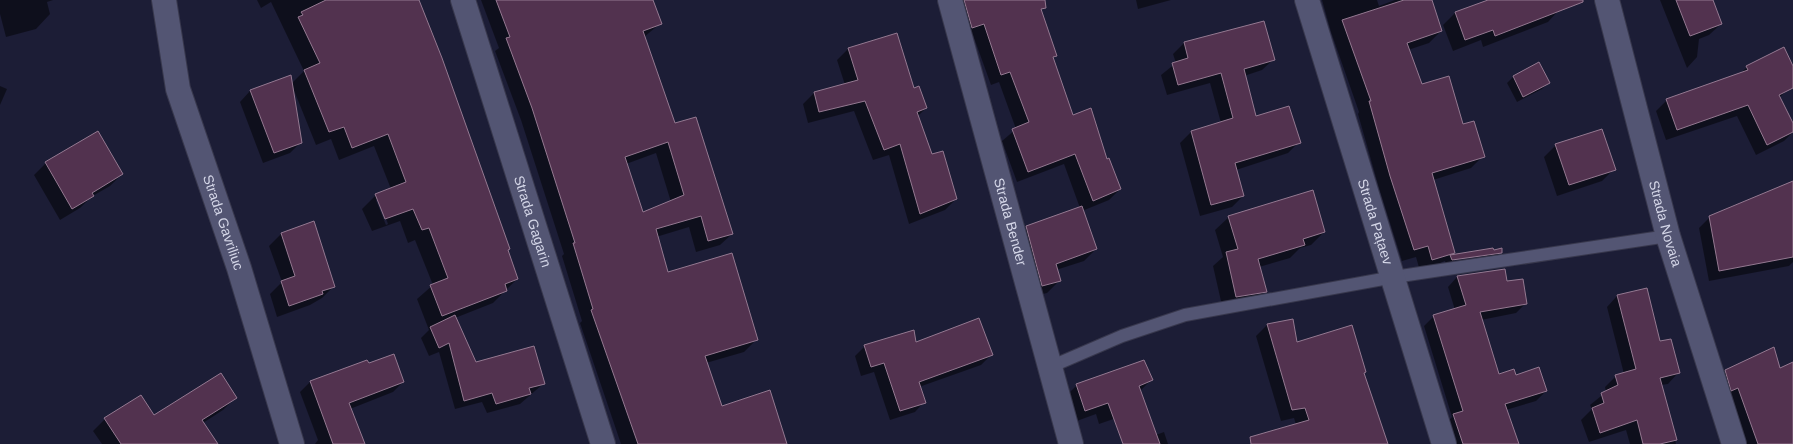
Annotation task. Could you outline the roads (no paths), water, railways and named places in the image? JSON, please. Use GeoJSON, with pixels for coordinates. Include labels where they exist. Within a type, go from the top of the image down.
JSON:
{"type":"FeatureCollection","features":[{"type":"Feature","properties":{"kind":"street","name":"Strada Gavriliuc"},"geometry":{"type":"LineString","coordinates":[[164,0],[178,89],[239,268],[292,444]]}},
{"type":"Feature","properties":{"kind":"street","name":"Strada Gagarin"},"geometry":{"type":"LineString","coordinates":[[463,0],[603,444]]}},
{"type":"Feature","properties":{"kind":"street","name":"Strada Bender"},"geometry":{"type":"LineString","coordinates":[[950,0],[1071,444]]}},
{"type":"Feature","properties":{"kind":"street","name":"Strada Pațaev"},"geometry":{"type":"LineString","coordinates":[[1307,0],[1444,444]]}},
{"type":"Feature","properties":{"kind":"street","name":"Strada Novaia"},"geometry":{"type":"LineString","coordinates":[[1607,0],[1668,236],[1734,444]]}},
{"type":"Feature","properties":{"kind":"lane"},"geometry":{"type":"LineString","coordinates":[[1050,367],[1122,336],[1185,315],[1394,277],[1668,236]]}}]}
